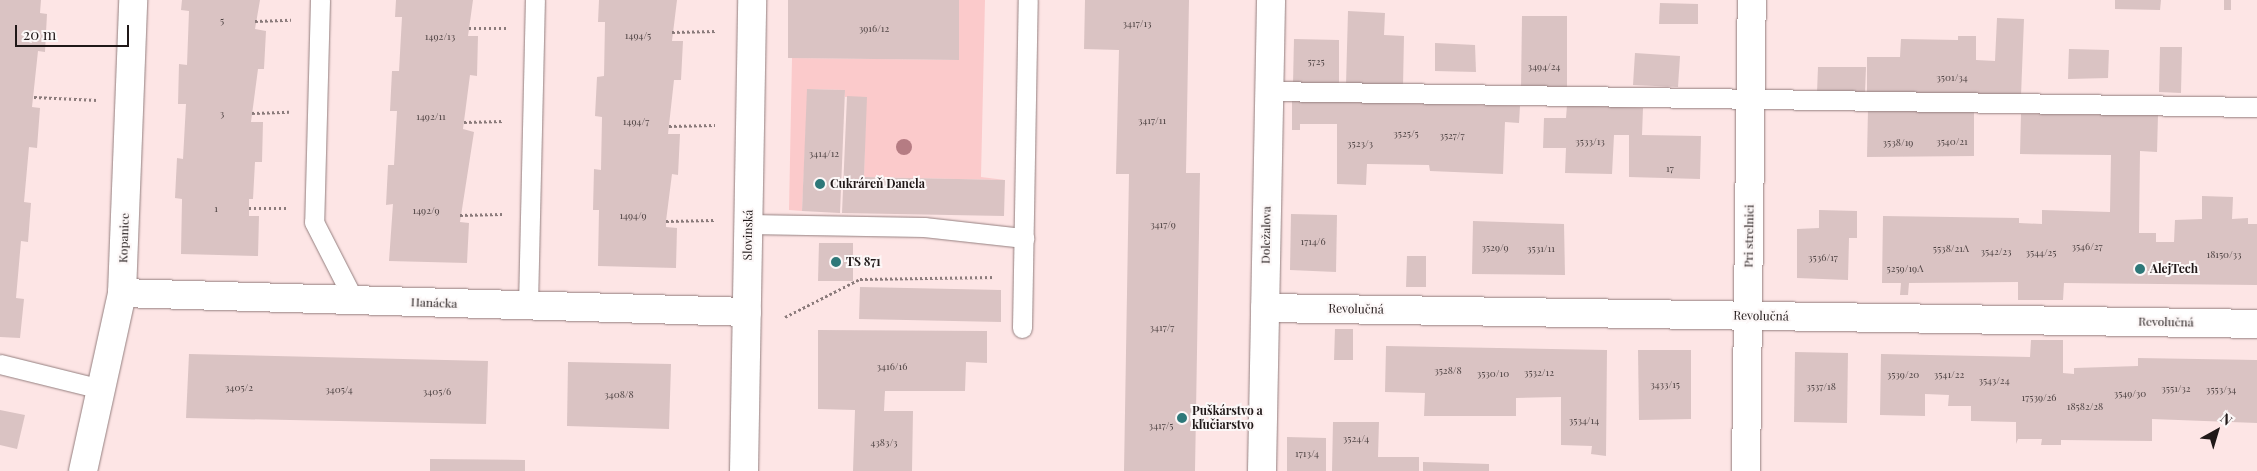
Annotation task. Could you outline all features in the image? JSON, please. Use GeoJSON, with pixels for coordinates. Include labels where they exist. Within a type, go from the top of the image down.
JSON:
{"type":"FeatureCollection","features":[{"type":"Feature","properties":{"kind":"street","name":"Kopanice"},"geometry":{"type":"LineString","coordinates":[[83,471],[122,293],[133,0]]}},
{"type":"Feature","properties":{"kind":"street","name":"Slovinská"},"geometry":{"type":"LineString","coordinates":[[744,471],[752,0]]}},
{"type":"Feature","properties":{"kind":"street","name":"Doležalova"},"geometry":{"type":"LineString","coordinates":[[1262,471],[1271,0]]}},
{"type":"Feature","properties":{"kind":"street","name":"Pri strelnici"},"geometry":{"type":"LineString","coordinates":[[1746,471],[1752,0]]}},
{"type":"Feature","properties":{"kind":"street","name":"Hanácka"},"geometry":{"type":"LineString","coordinates":[[122,293],[747,312]]}},
{"type":"Feature","properties":{"kind":"street","name":"Revolučná"},"geometry":{"type":"LineString","coordinates":[[1265,308],[2257,324]]}},
{"type":"Feature","properties":{"kind":"lane"},"geometry":{"type":"LineString","coordinates":[[320,0],[314,222],[354,300]]}},
{"type":"Feature","properties":{"kind":"lane"},"geometry":{"type":"LineString","coordinates":[[528,306],[535,0]]}},
{"type":"Feature","properties":{"kind":"lane"},"geometry":{"type":"LineString","coordinates":[[1022,328],[1028,0]]}},
{"type":"Feature","properties":{"kind":"lane"},"geometry":{"type":"LineString","coordinates":[[1269,92],[1751,101],[2257,107]]}},
{"type":"Feature","properties":{"kind":"lane"},"geometry":{"type":"LineString","coordinates":[[748,224],[924,227],[1024,238]]}},
{"type":"Feature","properties":{"kind":"lane"},"geometry":{"type":"LineString","coordinates":[[0,364],[100,390]]}},
{"type":"Feature","properties":{"kind":"path"},"geometry":{"type":"LineString","coordinates":[[255,21],[319,20]]}},
{"type":"Feature","properties":{"kind":"path"},"geometry":{"type":"LineString","coordinates":[[469,28],[534,27]]}},
{"type":"Feature","properties":{"kind":"path"},"geometry":{"type":"LineString","coordinates":[[672,32],[716,31]]}},
{"type":"Feature","properties":{"kind":"path"},"geometry":{"type":"LineString","coordinates":[[34,97],[107,100]]}},
{"type":"Feature","properties":{"kind":"path"},"geometry":{"type":"LineString","coordinates":[[252,113],[317,111]]}},
{"type":"Feature","properties":{"kind":"path"},"geometry":{"type":"LineString","coordinates":[[464,122],[532,121]]}},
{"type":"Feature","properties":{"kind":"path"},"geometry":{"type":"LineString","coordinates":[[669,126],[715,125]]}},
{"type":"Feature","properties":{"kind":"path"},"geometry":{"type":"LineString","coordinates":[[249,208],[314,208]]}},
{"type":"Feature","properties":{"kind":"path"},"geometry":{"type":"LineString","coordinates":[[460,215],[530,214]]}},
{"type":"Feature","properties":{"kind":"path"},"geometry":{"type":"LineString","coordinates":[[666,221],[714,220]]}},
{"type":"Feature","properties":{"kind":"path"},"geometry":{"type":"LineString","coordinates":[[785,317],[860,279],[1023,276]]}},
{"type":"Feature","properties":{"kind":"shaded area"},"geometry":{"type":"Polygon","coordinates":[[[959,0],[985,0],[981,177],[1005,180],[864,177],[866,97],[845,97],[845,90],[808,89],[802,211],[789,210],[792,58],[959,60],[959,0]]]}},
{"type":"Feature","properties":{"kind":"building"},"geometry":{"type":"Polygon","coordinates":[[[0,0],[41,0],[40,13],[47,14],[45,52],[38,51],[32,107],[40,108],[37,148],[29,147],[24,202],[31,203],[28,242],[21,241],[16,298],[24,299],[20,338],[0,337],[0,0]]]}},
{"type":"Feature","properties":{"kind":"building"},"geometry":{"type":"Polygon","coordinates":[[[182,0],[260,0],[255,29],[266,31],[264,69],[258,69],[251,122],[263,122],[262,162],[255,162],[253,199],[249,199],[249,216],[259,216],[258,256],[181,254],[182,199],[175,198],[177,158],[183,159],[186,104],[178,104],[179,64],[187,65],[189,11],[181,10],[182,0]]]}},
{"type":"Feature","properties":{"kind":"building"},"geometry":{"type":"Polygon","coordinates":[[[396,0],[473,0],[468,36],[478,36],[477,76],[470,75],[463,129],[474,132],[460,222],[469,223],[467,263],[389,261],[393,204],[386,205],[388,165],[394,165],[397,111],[390,111],[392,71],[399,71],[402,17],[395,17],[396,0]]]}},
{"type":"Feature","properties":{"kind":"building"},"geometry":{"type":"Polygon","coordinates":[[[599,0],[677,0],[672,41],[683,41],[681,80],[674,80],[668,134],[680,134],[678,175],[672,174],[666,221],[666,227],[677,228],[676,268],[598,266],[599,210],[593,210],[594,169],[601,170],[602,117],[595,116],[597,77],[604,76],[605,22],[598,22],[599,0]]]}},
{"type":"Feature","properties":{"kind":"building"},"geometry":{"type":"Polygon","coordinates":[[[788,0],[959,0],[959,60],[788,58],[788,0]]]}},
{"type":"Feature","properties":{"kind":"building"},"geometry":{"type":"Polygon","coordinates":[[[1085,0],[1189,0],[1186,173],[1200,173],[1195,471],[1124,471],[1129,174],[1116,174],[1119,50],[1084,49],[1085,0]]]}},
{"type":"Feature","properties":{"kind":"building"},"geometry":{"type":"Polygon","coordinates":[[[2115,0],[2161,0],[2160,10],[2115,9],[2115,0]]]}},
{"type":"Feature","properties":{"kind":"building"},"geometry":{"type":"Polygon","coordinates":[[[2224,0],[2231,0],[2231,10],[2224,10],[2224,0]]]}},
{"type":"Feature","properties":{"kind":"building"},"geometry":{"type":"Polygon","coordinates":[[[1660,3],[1698,4],[1698,24],[1659,24],[1660,3]]]}},
{"type":"Feature","properties":{"kind":"building"},"geometry":{"type":"Polygon","coordinates":[[[1348,11],[1385,13],[1384,35],[1404,36],[1403,87],[1346,85],[1348,11]]]}},
{"type":"Feature","properties":{"kind":"building"},"geometry":{"type":"Polygon","coordinates":[[[1522,16],[1567,16],[1567,90],[1521,89],[1522,16]]]}},
{"type":"Feature","properties":{"kind":"building"},"geometry":{"type":"Polygon","coordinates":[[[1997,18],[2024,19],[2021,96],[1867,94],[1867,57],[1900,57],[1901,39],[1958,40],[1958,36],[1976,36],[1976,60],[1995,61],[1997,18]]]}},
{"type":"Feature","properties":{"kind":"building"},"geometry":{"type":"Polygon","coordinates":[[[1294,39],[1339,40],[1339,85],[1293,84],[1294,39]]]}},
{"type":"Feature","properties":{"kind":"building"},"geometry":{"type":"Polygon","coordinates":[[[1435,43],[1475,45],[1476,72],[1435,71],[1435,43]]]}},
{"type":"Feature","properties":{"kind":"building"},"geometry":{"type":"Polygon","coordinates":[[[2160,47],[2182,47],[2181,93],[2159,92],[2160,47]]]}},
{"type":"Feature","properties":{"kind":"building"},"geometry":{"type":"Polygon","coordinates":[[[2069,49],[2109,50],[2108,78],[2068,79],[2069,49]]]}},
{"type":"Feature","properties":{"kind":"building"},"geometry":{"type":"Polygon","coordinates":[[[1635,53],[1680,56],[1678,87],[1633,85],[1635,53]]]}},
{"type":"Feature","properties":{"kind":"building"},"geometry":{"type":"Polygon","coordinates":[[[1818,67],[1866,67],[1865,93],[1817,93],[1818,67]]]}},
{"type":"Feature","properties":{"kind":"building"},"geometry":{"type":"Polygon","coordinates":[[[807,89],[845,90],[840,213],[802,211],[807,89]]]}},
{"type":"Feature","properties":{"kind":"building"},"geometry":{"type":"Polygon","coordinates":[[[847,96],[867,97],[864,177],[1005,180],[1004,216],[842,213],[847,96]]]}},
{"type":"Feature","properties":{"kind":"building"},"geometry":{"type":"Polygon","coordinates":[[[1292,101],[1520,106],[1519,123],[1505,122],[1503,174],[1430,171],[1429,165],[1367,164],[1366,185],[1337,184],[1337,124],[1300,124],[1300,130],[1292,130],[1292,101]]]}},
{"type":"Feature","properties":{"kind":"building"},"geometry":{"type":"Polygon","coordinates":[[[1567,105],[1643,108],[1642,135],[1701,136],[1700,179],[1629,177],[1629,135],[1614,135],[1612,174],[1565,173],[1566,148],[1543,148],[1544,118],[1566,118],[1567,105]]]}},
{"type":"Feature","properties":{"kind":"building"},"geometry":{"type":"Polygon","coordinates":[[[1868,109],[1974,112],[1974,156],[1867,157],[1868,109]]]}},
{"type":"Feature","properties":{"kind":"building"},"geometry":{"type":"Polygon","coordinates":[[[2021,114],[2158,115],[2157,152],[2140,151],[2139,233],[2156,233],[2156,242],[2174,242],[2175,220],[2202,219],[2202,196],[2233,197],[2232,219],[2248,218],[2248,224],[2257,224],[2257,285],[2064,283],[2063,300],[2018,300],[2018,282],[1909,283],[1908,295],[1900,295],[1901,283],[1882,283],[1883,216],[2019,218],[2019,223],[2042,224],[2042,210],[2110,212],[2111,155],[2020,154],[2021,114]]]}},
{"type":"Feature","properties":{"kind":"building"},"geometry":{"type":"Polygon","coordinates":[[[1819,210],[1857,211],[1857,238],[1849,238],[1848,280],[1797,278],[1797,229],[1819,228],[1819,210]]]}},
{"type":"Feature","properties":{"kind":"building"},"geometry":{"type":"Polygon","coordinates":[[[1291,214],[1337,215],[1336,272],[1290,270],[1291,214]]]}},
{"type":"Feature","properties":{"kind":"building"},"geometry":{"type":"Polygon","coordinates":[[[1473,221],[1564,224],[1565,275],[1472,274],[1473,221]]]}},
{"type":"Feature","properties":{"kind":"building","name":"TS 871"},"geometry":{"type":"Polygon","coordinates":[[[819,243],[853,243],[853,281],[818,281],[819,243]]]}},
{"type":"Feature","properties":{"kind":"building"},"geometry":{"type":"Polygon","coordinates":[[[1407,256],[1426,256],[1426,287],[1406,287],[1407,256]]]}},
{"type":"Feature","properties":{"kind":"building"},"geometry":{"type":"Polygon","coordinates":[[[860,287],[1001,290],[1001,322],[859,319],[860,287]]]}},
{"type":"Feature","properties":{"kind":"building"},"geometry":{"type":"Polygon","coordinates":[[[1335,329],[1353,329],[1353,360],[1334,360],[1335,329]]]}},
{"type":"Feature","properties":{"kind":"building"},"geometry":{"type":"Polygon","coordinates":[[[818,330],[987,331],[987,363],[966,362],[965,391],[885,391],[884,411],[913,411],[912,471],[853,471],[855,410],[818,409],[818,330]]]}},
{"type":"Feature","properties":{"kind":"building"},"geometry":{"type":"Polygon","coordinates":[[[2031,340],[2063,340],[2063,373],[2074,374],[2074,368],[2138,366],[2138,358],[2257,360],[2257,423],[2152,419],[2152,441],[2061,440],[2061,445],[2041,445],[2042,439],[2018,439],[2016,444],[2016,422],[1971,421],[1971,406],[1948,406],[1949,395],[1925,394],[1925,416],[1880,415],[1881,354],[2030,357],[2031,340]]]}},
{"type":"Feature","properties":{"kind":"building"},"geometry":{"type":"Polygon","coordinates":[[[1386,346],[1607,350],[1606,456],[1591,454],[1592,446],[1561,445],[1561,397],[1516,398],[1516,416],[1424,416],[1425,393],[1385,392],[1386,346]]]}},
{"type":"Feature","properties":{"kind":"building"},"geometry":{"type":"Polygon","coordinates":[[[1638,350],[1691,350],[1691,419],[1639,420],[1638,350]]]}},
{"type":"Feature","properties":{"kind":"building"},"geometry":{"type":"Polygon","coordinates":[[[1795,352],[1848,353],[1847,423],[1794,422],[1795,352]]]}},
{"type":"Feature","properties":{"kind":"building"},"geometry":{"type":"Polygon","coordinates":[[[189,354],[488,361],[486,424],[186,418],[189,354]]]}},
{"type":"Feature","properties":{"kind":"building"},"geometry":{"type":"Polygon","coordinates":[[[568,362],[671,364],[669,429],[567,426],[568,362]]]}},
{"type":"Feature","properties":{"kind":"building"},"geometry":{"type":"Polygon","coordinates":[[[0,410],[25,415],[17,449],[0,445],[0,410]]]}},
{"type":"Feature","properties":{"kind":"building"},"geometry":{"type":"Polygon","coordinates":[[[1333,422],[1379,422],[1378,457],[1419,457],[1419,471],[1332,471],[1333,422]]]}},
{"type":"Feature","properties":{"kind":"building"},"geometry":{"type":"Polygon","coordinates":[[[1287,437],[1326,438],[1326,471],[1287,471],[1287,437]]]}},
{"type":"Feature","properties":{"kind":"building"},"geometry":{"type":"Polygon","coordinates":[[[430,459],[525,460],[525,471],[430,471],[430,459]]]}},
{"type":"Feature","properties":{"kind":"building"},"geometry":{"type":"Polygon","coordinates":[[[1423,462],[1489,464],[1489,471],[1423,471],[1423,462]]]}},
{"type":"Feature","properties":{"kind":"place","name":"Cukráreň Danela"},"geometry":{"type":"Point","coordinates":[820,184]}},
{"type":"Feature","properties":{"kind":"place","name":"TS 871"},"geometry":{"type":"Point","coordinates":[836,262]}},
{"type":"Feature","properties":{"kind":"place","name":"AlejTech"},"geometry":{"type":"Point","coordinates":[2140,269]}},
{"type":"Feature","properties":{"kind":"place","name":"Puškárstvo a kľučiarstvo"},"geometry":{"type":"Point","coordinates":[1182,418]}}]}
